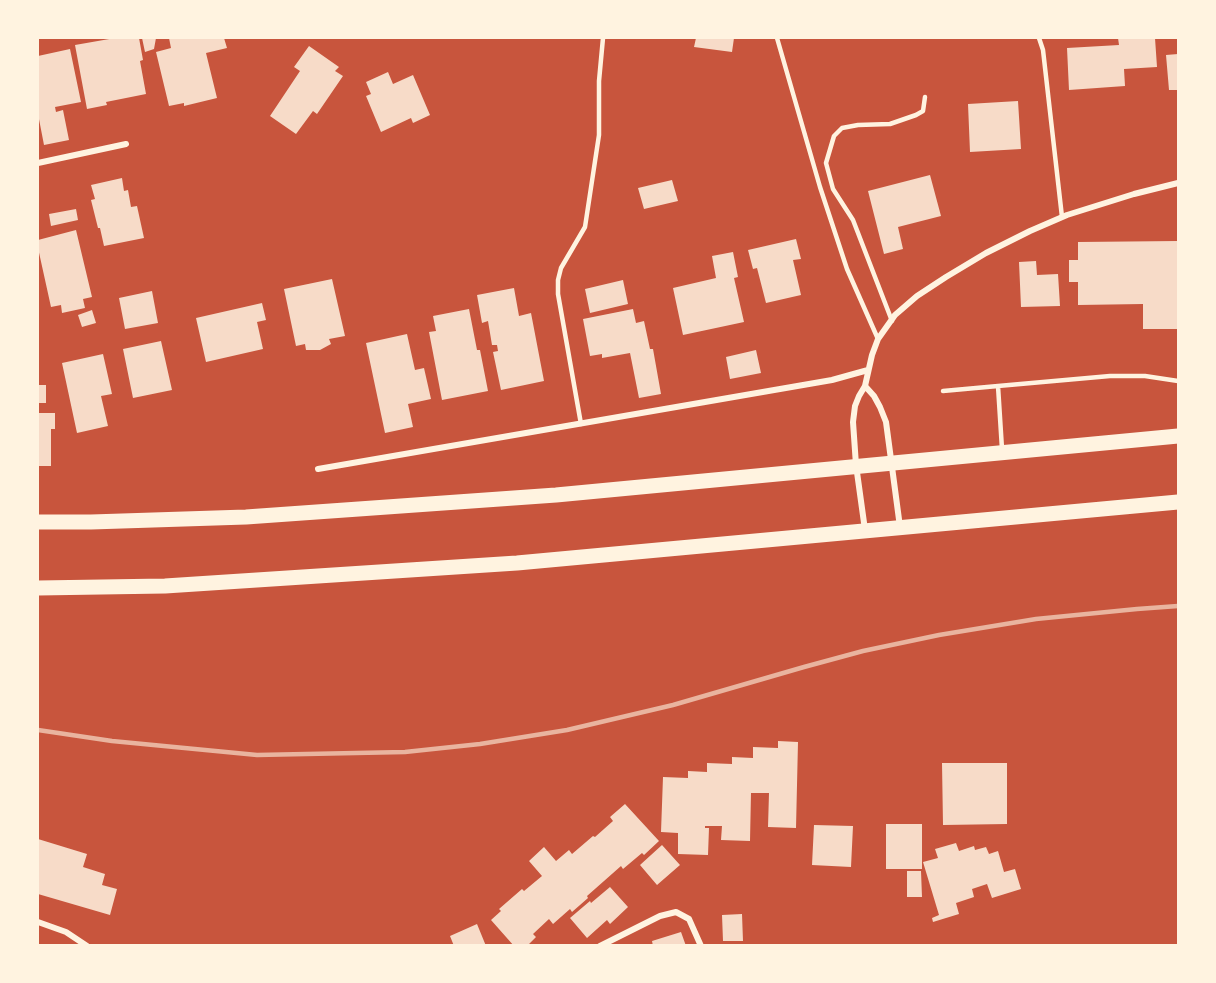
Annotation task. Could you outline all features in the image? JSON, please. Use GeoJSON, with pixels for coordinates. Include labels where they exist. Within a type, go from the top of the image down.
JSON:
{"type":"FeatureCollection","features":[{"type":"Feature","properties":{"kind":"main road"},"geometry":{"type":"LineString","coordinates":[[38,522],[246,517],[556,495],[1179,436]]}},
{"type":"Feature","properties":{"kind":"main road"},"geometry":{"type":"LineString","coordinates":[[38,588],[165,586],[517,563],[1179,502]]}},
{"type":"Feature","properties":{"kind":"street"},"geometry":{"type":"LineString","coordinates":[[38,163],[126,144]]}},
{"type":"Feature","properties":{"kind":"street"},"geometry":{"type":"LineString","coordinates":[[864,530],[856,465],[853,422],[855,406],[865,386],[878,339],[896,315],[917,296],[946,277],[1029,231],[1062,217],[1134,194],[1179,183]]}},
{"type":"Feature","properties":{"kind":"street"},"geometry":{"type":"LineString","coordinates":[[318,469],[832,380],[868,370]]}},
{"type":"Feature","properties":{"kind":"street"},"geometry":{"type":"LineString","coordinates":[[865,386],[874,396],[886,422],[900,527]]}},
{"type":"Feature","properties":{"kind":"street"},"geometry":{"type":"LineString","coordinates":[[600,945],[660,916],[676,912],[689,919],[700,945]]}},
{"type":"Feature","properties":{"kind":"street"},"geometry":{"type":"LineString","coordinates":[[38,922],[66,932],[87,945]]}},
{"type":"Feature","properties":{"kind":"lane"},"geometry":{"type":"LineString","coordinates":[[581,424],[558,294],[558,280],[561,268],[585,227],[599,135],[599,81],[603,38]]}},
{"type":"Feature","properties":{"kind":"lane"},"geometry":{"type":"LineString","coordinates":[[777,38],[820,187],[847,269],[878,339]]}},
{"type":"Feature","properties":{"kind":"lane"},"geometry":{"type":"LineString","coordinates":[[1039,38],[1044,50],[1062,217]]}},
{"type":"Feature","properties":{"kind":"lane"},"geometry":{"type":"LineString","coordinates":[[892,321],[853,220],[833,189],[826,163],[834,136],[842,128],[890,124],[916,115],[923,111],[925,97]]}},
{"type":"Feature","properties":{"kind":"lane"},"geometry":{"type":"LineString","coordinates":[[943,391],[1110,376],[1145,376],[1179,381]]}},
{"type":"Feature","properties":{"kind":"lane"},"geometry":{"type":"LineString","coordinates":[[998,386],[1002,452]]}},
{"type":"Feature","properties":{"kind":"building"},"geometry":{"type":"Polygon","coordinates":[[[115,38],[139,38],[143,60],[140,61],[146,94],[106,102],[107,105],[87,109],[75,45],[115,38]]]}},
{"type":"Feature","properties":{"kind":"building"},"geometry":{"type":"Polygon","coordinates":[[[142,38],[156,38],[154,49],[145,52],[142,38]]]}},
{"type":"Feature","properties":{"kind":"building"},"geometry":{"type":"Polygon","coordinates":[[[169,38],[224,38],[227,48],[206,53],[217,98],[184,106],[184,103],[169,106],[156,52],[171,48],[169,38]]]}},
{"type":"Feature","properties":{"kind":"building"},"geometry":{"type":"Polygon","coordinates":[[[696,38],[734,38],[732,52],[694,47],[696,38]]]}},
{"type":"Feature","properties":{"kind":"building"},"geometry":{"type":"Polygon","coordinates":[[[1118,38],[1155,38],[1157,67],[1124,69],[1125,86],[1069,90],[1067,48],[1119,45],[1118,38]]]}},
{"type":"Feature","properties":{"kind":"building"},"geometry":{"type":"Polygon","coordinates":[[[309,46],[339,67],[335,71],[343,76],[317,114],[313,111],[296,134],[270,116],[300,71],[294,67],[309,46]]]}},
{"type":"Feature","properties":{"kind":"building"},"geometry":{"type":"Polygon","coordinates":[[[70,49],[81,102],[55,107],[56,112],[63,110],[69,140],[44,145],[38,114],[38,56],[70,49]]]}},
{"type":"Feature","properties":{"kind":"building"},"geometry":{"type":"Polygon","coordinates":[[[1178,54],[1178,90],[1169,90],[1166,55],[1178,54]]]}},
{"type":"Feature","properties":{"kind":"building"},"geometry":{"type":"Polygon","coordinates":[[[388,72],[393,84],[413,75],[430,115],[413,123],[411,118],[381,132],[366,96],[371,94],[366,82],[388,72]]]}},
{"type":"Feature","properties":{"kind":"building"},"geometry":{"type":"Polygon","coordinates":[[[1018,101],[1021,149],[970,152],[968,104],[1018,101]]]}},
{"type":"Feature","properties":{"kind":"building"},"geometry":{"type":"Polygon","coordinates":[[[930,175],[941,216],[898,227],[903,249],[884,254],[868,191],[930,175]]]}},
{"type":"Feature","properties":{"kind":"building"},"geometry":{"type":"Polygon","coordinates":[[[122,178],[124,191],[128,190],[131,207],[137,206],[144,238],[104,246],[91,200],[95,199],[91,185],[122,178]]]}},
{"type":"Feature","properties":{"kind":"building"},"geometry":{"type":"Polygon","coordinates":[[[672,180],[678,201],[644,209],[638,188],[672,180]]]}},
{"type":"Feature","properties":{"kind":"building"},"geometry":{"type":"Polygon","coordinates":[[[76,209],[78,220],[51,226],[49,214],[76,209]]]}},
{"type":"Feature","properties":{"kind":"building"},"geometry":{"type":"Polygon","coordinates":[[[76,230],[92,297],[83,299],[85,308],[62,313],[61,305],[51,307],[38,240],[76,230]]]}},
{"type":"Feature","properties":{"kind":"building"},"geometry":{"type":"Polygon","coordinates":[[[796,239],[801,259],[793,260],[801,295],[766,303],[757,268],[753,269],[748,250],[796,239]]]}},
{"type":"Feature","properties":{"kind":"building"},"geometry":{"type":"Polygon","coordinates":[[[1178,241],[1178,329],[1143,329],[1143,304],[1078,305],[1078,282],[1069,282],[1069,260],[1078,260],[1078,242],[1178,241]]]}},
{"type":"Feature","properties":{"kind":"building"},"geometry":{"type":"Polygon","coordinates":[[[733,252],[738,277],[734,278],[744,322],[683,335],[673,288],[716,278],[712,256],[733,252]]]}},
{"type":"Feature","properties":{"kind":"building"},"geometry":{"type":"Polygon","coordinates":[[[1036,261],[1037,275],[1058,274],[1060,306],[1021,307],[1019,262],[1036,261]]]}},
{"type":"Feature","properties":{"kind":"building"},"geometry":{"type":"Polygon","coordinates":[[[332,279],[345,336],[329,339],[331,344],[320,350],[306,350],[305,344],[296,346],[284,289],[332,279]]]}},
{"type":"Feature","properties":{"kind":"building"},"geometry":{"type":"Polygon","coordinates":[[[623,280],[628,304],[590,313],[585,289],[623,280]]]}},
{"type":"Feature","properties":{"kind":"building"},"geometry":{"type":"Polygon","coordinates":[[[514,288],[519,316],[531,313],[544,381],[501,390],[493,352],[498,351],[497,345],[492,345],[488,321],[482,323],[477,295],[514,288]]]}},
{"type":"Feature","properties":{"kind":"building"},"geometry":{"type":"Polygon","coordinates":[[[152,291],[158,323],[125,329],[119,298],[152,291]]]}},
{"type":"Feature","properties":{"kind":"building"},"geometry":{"type":"Polygon","coordinates":[[[262,303],[266,320],[257,322],[263,349],[206,362],[196,318],[262,303]]]}},
{"type":"Feature","properties":{"kind":"building"},"geometry":{"type":"Polygon","coordinates":[[[469,309],[488,391],[442,400],[429,332],[436,331],[433,316],[469,309]]]}},
{"type":"Feature","properties":{"kind":"building"},"geometry":{"type":"Polygon","coordinates":[[[633,309],[636,323],[644,321],[650,349],[653,349],[661,394],[639,398],[630,353],[602,358],[602,354],[590,356],[583,319],[633,309]]]}},
{"type":"Feature","properties":{"kind":"building"},"geometry":{"type":"Polygon","coordinates":[[[92,310],[96,323],[82,327],[78,315],[92,310]]]}},
{"type":"Feature","properties":{"kind":"building"},"geometry":{"type":"Polygon","coordinates":[[[407,334],[415,370],[424,368],[431,399],[408,404],[413,427],[385,433],[366,343],[407,334]]]}},
{"type":"Feature","properties":{"kind":"building"},"geometry":{"type":"Polygon","coordinates":[[[161,341],[172,390],[133,398],[123,349],[161,341]]]}},
{"type":"Feature","properties":{"kind":"building"},"geometry":{"type":"Polygon","coordinates":[[[756,350],[761,373],[730,379],[726,357],[756,350]]]}},
{"type":"Feature","properties":{"kind":"building"},"geometry":{"type":"Polygon","coordinates":[[[103,354],[112,394],[101,396],[108,426],[77,433],[62,363],[103,354]]]}},
{"type":"Feature","properties":{"kind":"building"},"geometry":{"type":"Polygon","coordinates":[[[38,385],[46,385],[46,403],[38,403],[38,385]]]}},
{"type":"Feature","properties":{"kind":"building"},"geometry":{"type":"Polygon","coordinates":[[[38,413],[55,413],[55,429],[51,429],[51,466],[38,466],[38,413]]]}},
{"type":"Feature","properties":{"kind":"building"},"geometry":{"type":"Polygon","coordinates":[[[778,741],[798,742],[796,828],[768,827],[769,793],[751,793],[750,841],[721,840],[722,826],[705,826],[709,828],[708,855],[678,854],[678,833],[661,832],[663,777],[688,778],[688,771],[707,772],[707,763],[732,764],[732,757],[753,758],[753,747],[778,748],[778,741]]]}},
{"type":"Feature","properties":{"kind":"building"},"geometry":{"type":"Polygon","coordinates":[[[942,763],[1007,763],[1007,824],[943,825],[942,763]]]}},
{"type":"Feature","properties":{"kind":"building"},"geometry":{"type":"Polygon","coordinates":[[[625,804],[659,841],[644,855],[642,853],[623,869],[621,866],[572,912],[570,909],[553,924],[549,919],[533,934],[536,937],[527,946],[514,946],[491,920],[501,911],[499,909],[522,889],[524,891],[542,876],[529,861],[544,847],[556,861],[569,850],[572,854],[613,821],[610,817],[625,804]]]}},
{"type":"Feature","properties":{"kind":"building"},"geometry":{"type":"Polygon","coordinates":[[[886,824],[922,824],[922,869],[886,869],[886,824]]]}},
{"type":"Feature","properties":{"kind":"building"},"geometry":{"type":"Polygon","coordinates":[[[814,825],[853,826],[851,867],[812,865],[814,825]]]}},
{"type":"Feature","properties":{"kind":"building"},"geometry":{"type":"Polygon","coordinates":[[[38,839],[87,854],[83,867],[105,874],[102,885],[117,889],[110,915],[38,894],[38,839]]]}},
{"type":"Feature","properties":{"kind":"building"},"geometry":{"type":"Polygon","coordinates":[[[956,843],[959,851],[974,846],[975,850],[986,847],[989,854],[998,851],[1004,872],[1015,869],[1021,889],[992,898],[987,884],[972,889],[974,897],[956,903],[959,914],[933,922],[932,918],[939,915],[923,862],[938,858],[935,849],[956,843]]]}},
{"type":"Feature","properties":{"kind":"building"},"geometry":{"type":"Polygon","coordinates":[[[662,845],[680,865],[657,885],[640,865],[662,845]]]}},
{"type":"Feature","properties":{"kind":"building"},"geometry":{"type":"Polygon","coordinates":[[[907,871],[921,871],[922,897],[907,897],[907,871]]]}},
{"type":"Feature","properties":{"kind":"building"},"geometry":{"type":"Polygon","coordinates":[[[610,887],[628,907],[610,924],[607,920],[587,938],[570,918],[610,887]]]}},
{"type":"Feature","properties":{"kind":"building"},"geometry":{"type":"Polygon","coordinates":[[[742,914],[743,941],[723,941],[722,915],[742,914]]]}},
{"type":"Feature","properties":{"kind":"building"},"geometry":{"type":"Polygon","coordinates":[[[477,924],[486,946],[454,946],[450,936],[477,924]]]}},
{"type":"Feature","properties":{"kind":"building"},"geometry":{"type":"Polygon","coordinates":[[[681,932],[686,946],[653,946],[652,941],[681,932]]]}},
{"type":"Feature","properties":{"kind":"railway"},"geometry":{"type":"LineString","coordinates":[[38,730],[112,741],[257,755],[405,752],[480,744],[567,730],[673,705],[863,651],[939,635],[1036,619],[1178,606]]}}]}
